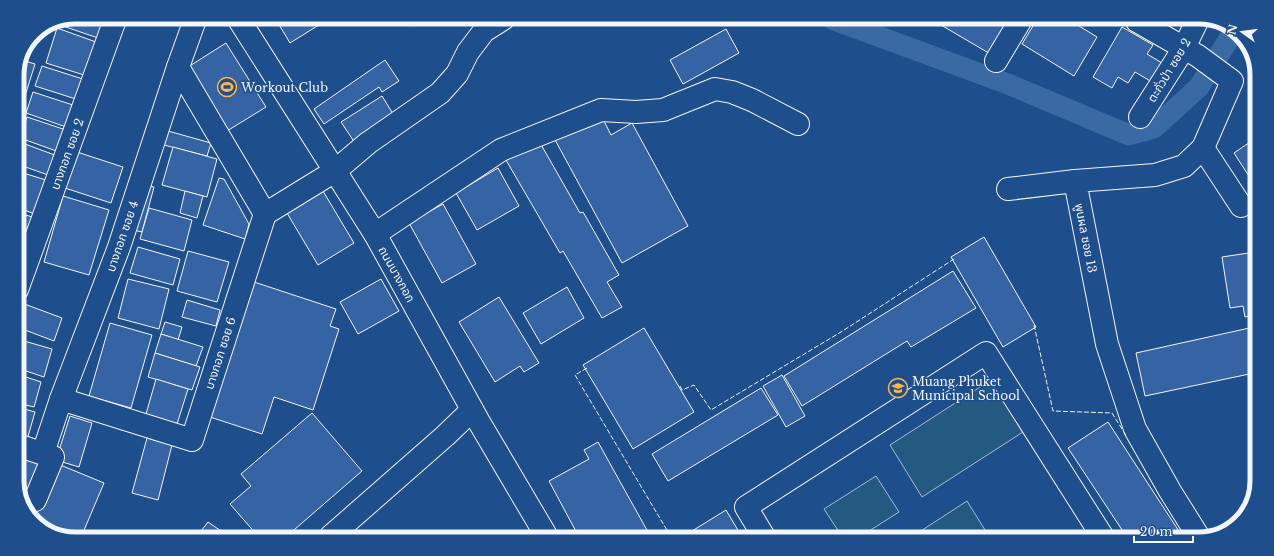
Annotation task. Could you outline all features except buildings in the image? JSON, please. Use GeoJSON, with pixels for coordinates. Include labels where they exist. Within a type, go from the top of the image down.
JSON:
{"type":"FeatureCollection","features":[{"type":"Feature","properties":{"kind":"street","name":"บางกอก ซอย 2"},"geometry":{"type":"LineString","coordinates":[[24,271],[113,24]]}},
{"type":"Feature","properties":{"kind":"street","name":"บางกอก ซอย 4"},"geometry":{"type":"LineString","coordinates":[[35,500],[48,455],[61,399],[119,247],[178,67],[194,24]]}},
{"type":"Feature","properties":{"kind":"street","name":"ถนนบางกอก"},"geometry":{"type":"LineString","coordinates":[[242,24],[375,234],[472,410],[545,532]]}},
{"type":"Feature","properties":{"kind":"street"},"geometry":{"type":"LineString","coordinates":[[178,67],[265,214],[335,171],[368,143],[440,93],[457,74],[468,52],[484,31],[495,24]]}},
{"type":"Feature","properties":{"kind":"street"},"geometry":{"type":"LineString","coordinates":[[996,61],[1018,24]]}},
{"type":"Feature","properties":{"kind":"street"},"geometry":{"type":"LineString","coordinates":[[1008,189],[1155,175],[1184,166],[1202,148],[1232,81],[1191,52],[1143,24]]}},
{"type":"Feature","properties":{"kind":"street","name":"ตะกั่วป่า ซอย 2"},"geometry":{"type":"LineString","coordinates":[[1140,117],[1191,52],[1196,24]]}},
{"type":"Feature","properties":{"kind":"street"},"geometry":{"type":"LineString","coordinates":[[375,234],[501,150],[601,110],[636,112],[663,110],[715,89],[732,92],[752,100],[798,124]]}},
{"type":"Feature","properties":{"kind":"street"},"geometry":{"type":"LineString","coordinates":[[1202,148],[1241,206]]}},
{"type":"Feature","properties":{"kind":"street","name":"พูนผล ซอย 13"},"geometry":{"type":"LineString","coordinates":[[1075,182],[1107,344],[1135,429],[1170,491],[1196,532]]}},
{"type":"Feature","properties":{"kind":"street","name":"บางกอก ซอย 6"},"geometry":{"type":"LineString","coordinates":[[61,399],[192,440],[265,214]]}},
{"type":"Feature","properties":{"kind":"street"},"geometry":{"type":"LineString","coordinates":[[761,532],[746,507],[986,353],[1100,532]]}},
{"type":"Feature","properties":{"kind":"street"},"geometry":{"type":"LineString","coordinates":[[336,532],[445,436],[472,410]]}},
{"type":"Feature","properties":{"kind":"street"},"geometry":{"type":"LineString","coordinates":[[24,447],[48,455]]}},
{"type":"Feature","properties":{"kind":"shaded area"},"geometry":{"type":"Polygon","coordinates":[[[991,380],[1023,432],[922,497],[890,445],[991,380]]]}},
{"type":"Feature","properties":{"kind":"shaded area"},"geometry":{"type":"Polygon","coordinates":[[[876,476],[899,512],[867,532],[839,532],[824,509],[876,476]]]}},
{"type":"Feature","properties":{"kind":"shaded area"},"geometry":{"type":"Polygon","coordinates":[[[967,501],[986,532],[919,532],[967,501]]]}},
{"type":"Feature","properties":{"kind":"waterway"},"geometry":{"type":"LineString","coordinates":[[845,24],[1008,84],[1129,135],[1154,128],[1199,87],[1222,50]]}},
{"type":"Feature","properties":{"kind":"fence"},"geometry":{"type":"LineString","coordinates":[[680,386],[682,390],[694,385],[711,410],[841,332],[954,259]]}},
{"type":"Feature","properties":{"kind":"fence"},"geometry":{"type":"LineString","coordinates":[[1034,325],[1053,411],[1112,413],[1127,437]]}},
{"type":"Feature","properties":{"kind":"fence"},"geometry":{"type":"LineString","coordinates":[[587,368],[575,375],[668,532]]}},
{"type":"Feature","properties":{"kind":"place","name":"Workout Club"},"geometry":{"type":"Point","coordinates":[227,87]}},
{"type":"Feature","properties":{"kind":"place","name":"Muang Phuket Municipal School"},"geometry":{"type":"Point","coordinates":[898,388]}}]}
